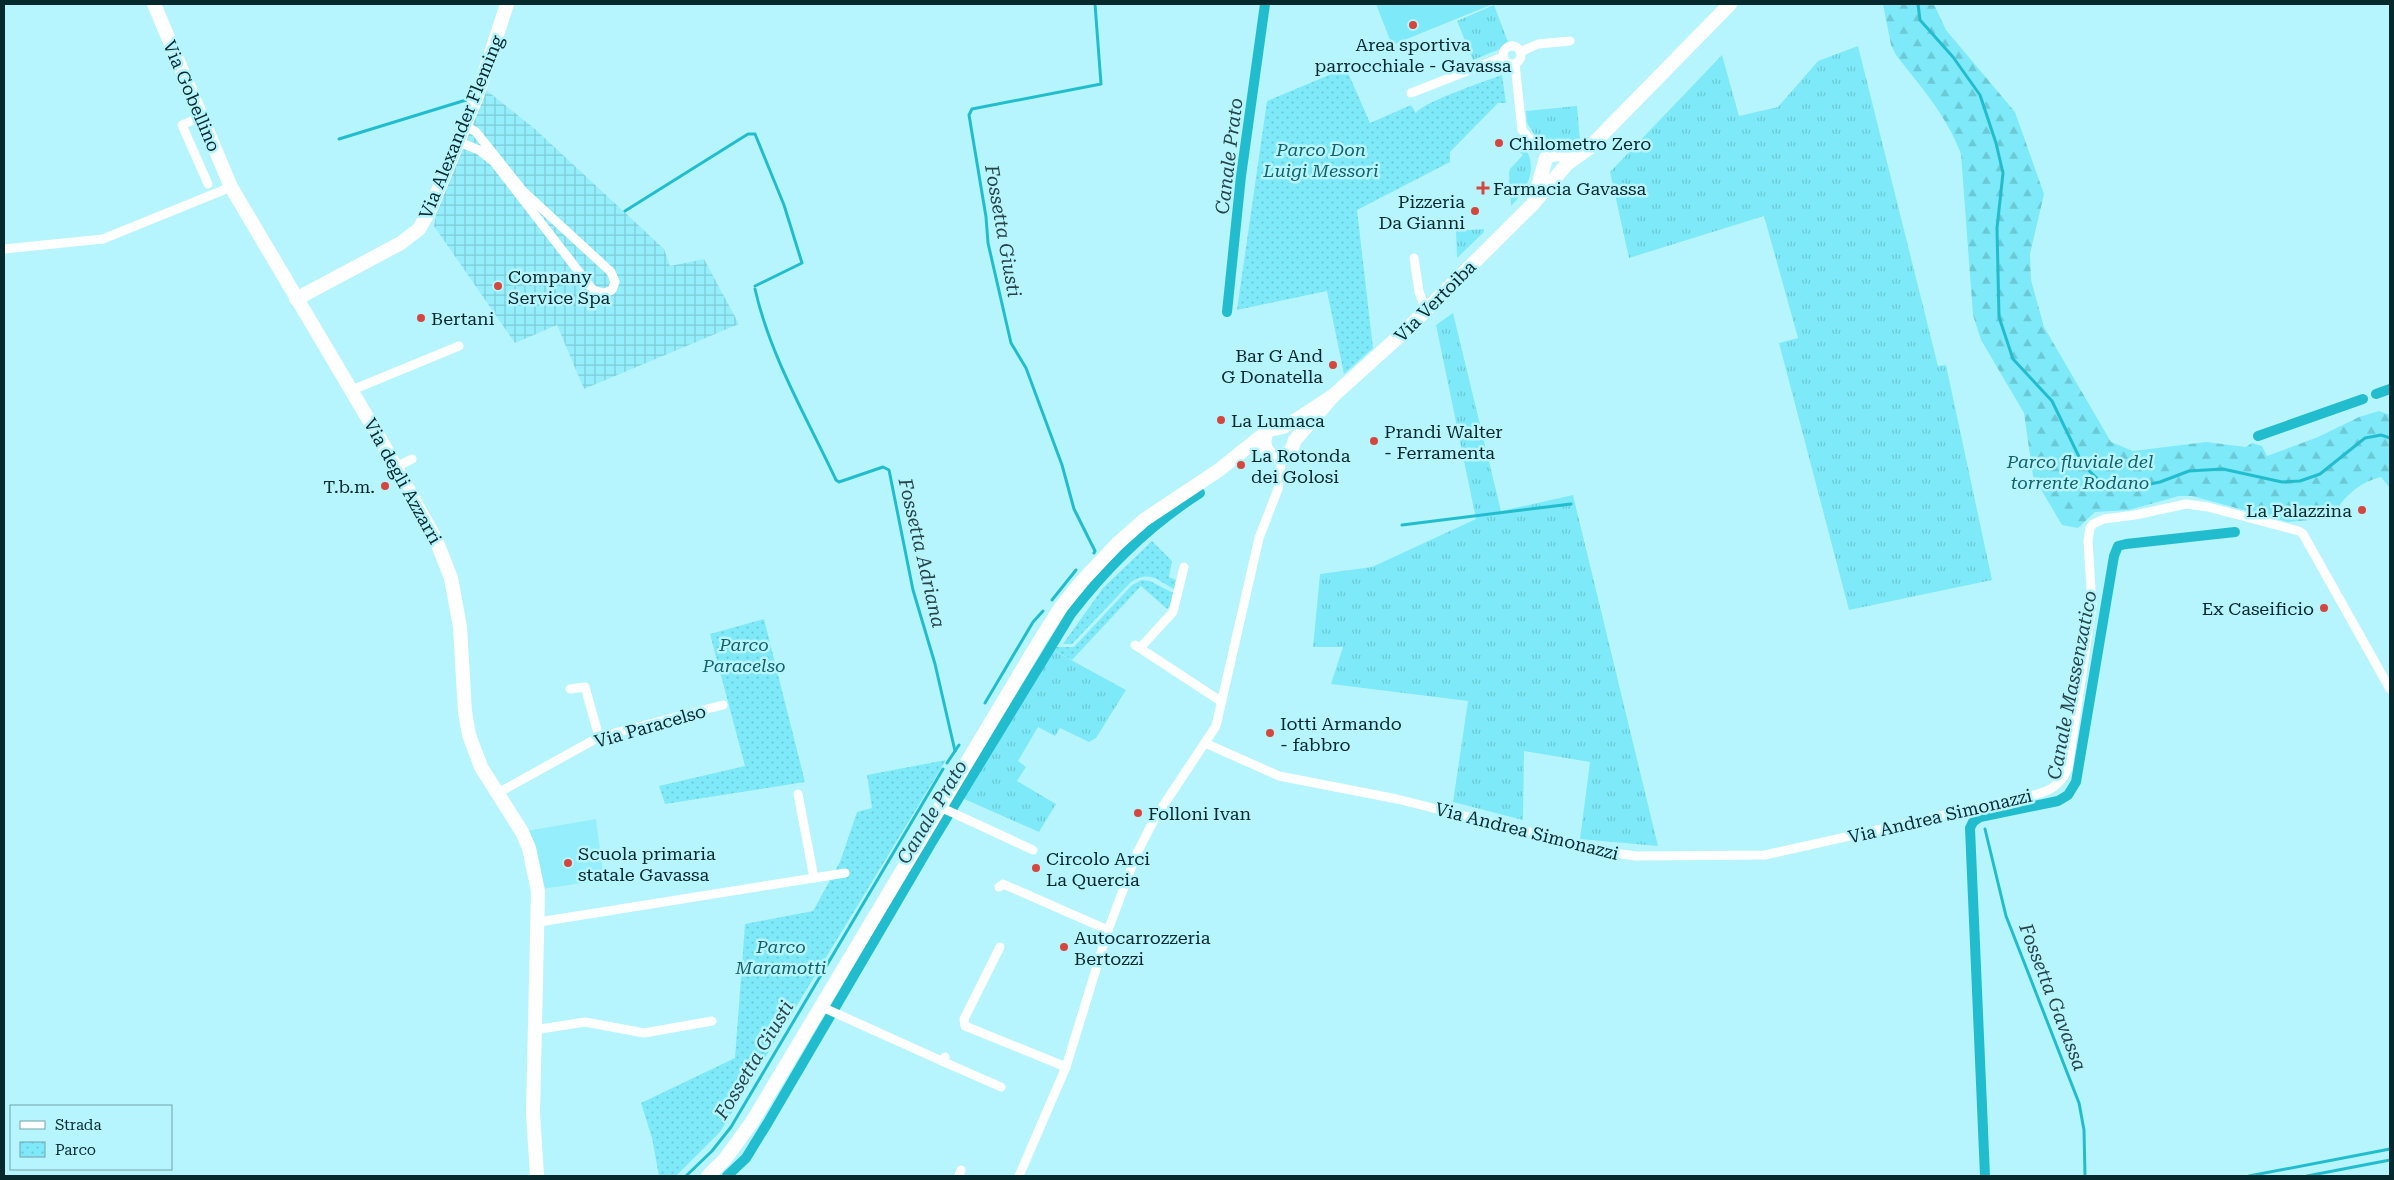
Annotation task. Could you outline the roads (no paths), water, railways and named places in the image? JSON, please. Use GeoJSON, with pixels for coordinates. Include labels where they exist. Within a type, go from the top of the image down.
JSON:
{"type":"FeatureCollection","features":[{"type":"Feature","properties":{"kind":"main road","name":"Via Gobellino"},"geometry":{"type":"LineString","coordinates":[[154,4],[231,188]]}},
{"type":"Feature","properties":{"kind":"main road","name":"Via Alexander Fleming"},"geometry":{"type":"LineString","coordinates":[[296,299],[401,243],[419,229],[431,208],[459,142],[489,64],[507,4]]}},
{"type":"Feature","properties":{"kind":"main road"},"geometry":{"type":"LineString","coordinates":[[1548,160],[1575,154],[1589,148],[1730,4]]}},
{"type":"Feature","properties":{"kind":"main road","name":"Via Vertoiba"},"geometry":{"type":"LineString","coordinates":[[1334,395],[1426,310],[1533,204],[1560,171],[1589,148]]}},
{"type":"Feature","properties":{"kind":"main road"},"geometry":{"type":"LineString","coordinates":[[1548,160],[1562,160],[1560,171]]}},
{"type":"Feature","properties":{"kind":"main road"},"geometry":{"type":"LineString","coordinates":[[1533,204],[1548,160]]}},
{"type":"Feature","properties":{"kind":"main road","name":"Via degli Azzarri"},"geometry":{"type":"LineString","coordinates":[[231,188],[396,466],[436,540],[451,578],[460,627],[465,712],[469,736],[478,762],[522,832],[529,848],[538,891],[539,922],[534,1030],[533,1131],[537,1176]]}},
{"type":"Feature","properties":{"kind":"main road"},"geometry":{"type":"LineString","coordinates":[[708,1176],[725,1159],[829,1011],[1040,640],[1072,593],[1104,557],[1144,520],[1234,459],[1273,428],[1283,427],[1334,395]]}},
{"type":"Feature","properties":{"kind":"main road"},"geometry":{"type":"LineString","coordinates":[[1234,459],[1268,453],[1282,457],[1290,453],[1295,440],[1334,395]]}},
{"type":"Feature","properties":{"kind":"main road"},"geometry":{"type":"LineString","coordinates":[[1283,427],[1291,432],[1295,440]]}},
{"type":"Feature","properties":{"kind":"main road"},"geometry":{"type":"LineString","coordinates":[[1266,434],[1264,444],[1268,453]]}},
{"type":"Feature","properties":{"kind":"street"},"geometry":{"type":"LineString","coordinates":[[1520,52],[1538,44],[1570,40]]}},
{"type":"Feature","properties":{"kind":"street"},"geometry":{"type":"LineString","coordinates":[[1411,93],[1503,57],[1506,49],[1511,46],[1516,47],[1520,52],[1520,57],[1515,64],[1522,130],[1548,160]]}},
{"type":"Feature","properties":{"kind":"street"},"geometry":{"type":"LineString","coordinates":[[1503,57],[1506,62],[1515,64]]}},
{"type":"Feature","properties":{"kind":"street"},"geometry":{"type":"LineString","coordinates":[[200,117],[182,125],[208,184]]}},
{"type":"Feature","properties":{"kind":"street"},"geometry":{"type":"LineString","coordinates":[[459,142],[479,150],[494,162],[593,290],[604,294],[612,290],[615,282],[611,272],[523,191],[476,132],[465,125]]}},
{"type":"Feature","properties":{"kind":"street"},"geometry":{"type":"LineString","coordinates":[[4,249],[103,239],[231,188]]}},
{"type":"Feature","properties":{"kind":"street"},"geometry":{"type":"LineString","coordinates":[[1414,258],[1419,292],[1426,310]]}},
{"type":"Feature","properties":{"kind":"street"},"geometry":{"type":"LineString","coordinates":[[352,390],[458,346]]}},
{"type":"Feature","properties":{"kind":"street"},"geometry":{"type":"LineString","coordinates":[[1019,1176],[1066,1067],[1108,930],[1137,853],[1155,818],[1216,726],[1259,538],[1278,489],[1282,457]]}},
{"type":"Feature","properties":{"kind":"street"},"geometry":{"type":"LineString","coordinates":[[396,466],[412,459]]}},
{"type":"Feature","properties":{"kind":"street","name":"Via Andrea Simonazzi"},"geometry":{"type":"LineString","coordinates":[[1205,743],[1280,776],[1397,799],[1608,852],[1636,856],[1765,855],[2034,795],[2052,789],[2060,782],[2068,768],[2092,606],[2088,541],[2090,528],[2093,524],[2104,519],[2135,515],[2178,504],[2208,507],[2299,531],[2390,689]]}},
{"type":"Feature","properties":{"kind":"street"},"geometry":{"type":"LineString","coordinates":[[1184,567],[1175,609],[1138,647],[1222,702]]}},
{"type":"Feature","properties":{"kind":"street"},"geometry":{"type":"LineString","coordinates":[[570,689],[585,687],[599,737]]}},
{"type":"Feature","properties":{"kind":"street","name":"Via Paracelso"},"geometry":{"type":"LineString","coordinates":[[498,793],[599,737],[723,705]]}},
{"type":"Feature","properties":{"kind":"street"},"geometry":{"type":"LineString","coordinates":[[798,794],[814,878]]}},
{"type":"Feature","properties":{"kind":"street"},"geometry":{"type":"LineString","coordinates":[[945,809],[1033,850]]}},
{"type":"Feature","properties":{"kind":"street"},"geometry":{"type":"LineString","coordinates":[[539,922],[845,873]]}},
{"type":"Feature","properties":{"kind":"street"},"geometry":{"type":"LineString","coordinates":[[999,887],[1003,884],[1108,930]]}},
{"type":"Feature","properties":{"kind":"street"},"geometry":{"type":"LineString","coordinates":[[1000,946],[964,1020],[964,1024],[966,1027],[1066,1067]]}},
{"type":"Feature","properties":{"kind":"street"},"geometry":{"type":"LineString","coordinates":[[829,1011],[945,1060],[1001,1087]]}},
{"type":"Feature","properties":{"kind":"street"},"geometry":{"type":"LineString","coordinates":[[534,1030],[584,1022],[644,1033],[712,1021]]}},
{"type":"Feature","properties":{"kind":"waterway","name":"Fossetta Giusti"},"geometry":{"type":"LineString","coordinates":[[1094,553],[1095,551],[1074,509],[1062,465],[1026,368],[1011,343],[988,243],[986,217],[969,115],[972,109],[1101,84],[1095,4]]}},
{"type":"Feature","properties":{"kind":"waterway","name":"Canale Prato"},"geometry":{"type":"LineString","coordinates":[[1227,312],[1241,176],[1265,4]]}},
{"type":"Feature","properties":{"kind":"waterway"},"geometry":{"type":"LineString","coordinates":[[1918,4],[1920,20],[1953,57],[1980,95],[1996,143],[2003,173],[1997,228],[1999,317],[2013,359],[2052,401],[2083,465],[2105,486],[2131,488],[2160,482],[2189,471],[2223,469],[2282,482],[2300,481],[2320,474],[2365,438],[2381,435],[2390,438]]}},
{"type":"Feature","properties":{"kind":"waterway"},"geometry":{"type":"LineString","coordinates":[[339,139],[466,100]]}},
{"type":"Feature","properties":{"kind":"waterway","name":"Fossetta Adriana"},"geometry":{"type":"LineString","coordinates":[[625,211],[748,134],[755,134],[784,205],[802,263],[755,286]]}},
{"type":"Feature","properties":{"kind":"waterway","name":"Fossetta Adriana"},"geometry":{"type":"LineString","coordinates":[[755,289],[780,363],[836,480],[839,482],[883,467],[889,470],[913,590],[935,664],[955,751]]}},
{"type":"Feature","properties":{"kind":"waterway","name":"Canale Massenzatico"},"geometry":{"type":"LineString","coordinates":[[2376,394],[2390,389]]}},
{"type":"Feature","properties":{"kind":"waterway","name":"Canale Massenzatico"},"geometry":{"type":"LineString","coordinates":[[2258,436],[2363,399]]}},
{"type":"Feature","properties":{"kind":"waterway","name":"Canale Prato"},"geometry":{"type":"LineString","coordinates":[[727,1176],[746,1158],[767,1124],[932,842],[1071,614],[1115,563],[1147,533],[1200,493]]}},
{"type":"Feature","properties":{"kind":"waterway"},"geometry":{"type":"LineString","coordinates":[[1402,525],[1571,504]]}},
{"type":"Feature","properties":{"kind":"waterway","name":"Canale Massenzatico"},"geometry":{"type":"LineString","coordinates":[[1985,1176],[1970,828],[1973,822],[1980,817],[2058,801],[2068,795],[2076,782],[2114,556],[2118,546],[2235,532]]}},
{"type":"Feature","properties":{"kind":"waterway","name":"Fossetta Giusti"},"geometry":{"type":"LineString","coordinates":[[1052,600],[1076,570]]}},
{"type":"Feature","properties":{"kind":"waterway","name":"Fossetta Giusti"},"geometry":{"type":"LineString","coordinates":[[985,703],[1033,622],[1043,611]]}},
{"type":"Feature","properties":{"kind":"waterway","name":"Fossetta Giusti"},"geometry":{"type":"LineString","coordinates":[[947,763],[959,745]]}},
{"type":"Feature","properties":{"kind":"waterway","name":"Fossetta Giusti"},"geometry":{"type":"LineString","coordinates":[[686,1176],[712,1151],[731,1127],[943,769]]}},
{"type":"Feature","properties":{"kind":"waterway","name":"Fossetta Gavassa"},"geometry":{"type":"LineString","coordinates":[[1985,829],[2006,916],[2079,1103],[2084,1130],[2085,1176]]}},
{"type":"Feature","properties":{"kind":"waterway","name":"Fossetta Gavassa"},"geometry":{"type":"LineString","coordinates":[[2249,1176],[2390,1149]]}},
{"type":"Feature","properties":{"kind":"waterway"},"geometry":{"type":"LineString","coordinates":[[2307,1176],[2390,1160]]}},
{"type":"Feature","properties":{"kind":"place","name":"Area sportiva parrocchiale - Gavassa"},"geometry":{"type":"Point","coordinates":[1413,25]}},
{"type":"Feature","properties":{"kind":"place","name":"Chilometro Zero"},"geometry":{"type":"Point","coordinates":[1499,143]}},
{"type":"Feature","properties":{"kind":"place","name":"Farmacia Gavassa"},"geometry":{"type":"Point","coordinates":[1483,188]}},
{"type":"Feature","properties":{"kind":"place","name":"Pizzeria Da Gianni"},"geometry":{"type":"Point","coordinates":[1475,211]}},
{"type":"Feature","properties":{"kind":"place","name":"Company Service Spa"},"geometry":{"type":"Point","coordinates":[498,286]}},
{"type":"Feature","properties":{"kind":"place","name":"Bertani"},"geometry":{"type":"Point","coordinates":[421,318]}},
{"type":"Feature","properties":{"kind":"place","name":"Bar G And G Donatella"},"geometry":{"type":"Point","coordinates":[1333,365]}},
{"type":"Feature","properties":{"kind":"place","name":"La Lumaca"},"geometry":{"type":"Point","coordinates":[1221,420]}},
{"type":"Feature","properties":{"kind":"place","name":"Prandi Walter - Ferramenta"},"geometry":{"type":"Point","coordinates":[1374,441]}},
{"type":"Feature","properties":{"kind":"place","name":"La Rotonda dei Golosi"},"geometry":{"type":"Point","coordinates":[1241,465]}},
{"type":"Feature","properties":{"kind":"place","name":"T.b.m."},"geometry":{"type":"Point","coordinates":[385,486]}},
{"type":"Feature","properties":{"kind":"place","name":"La Palazzina"},"geometry":{"type":"Point","coordinates":[2362,510]}},
{"type":"Feature","properties":{"kind":"place","name":"Ex Caseificio"},"geometry":{"type":"Point","coordinates":[2324,608]}},
{"type":"Feature","properties":{"kind":"place","name":"Iotti Armando - fabbro"},"geometry":{"type":"Point","coordinates":[1270,733]}},
{"type":"Feature","properties":{"kind":"place","name":"Folloni Ivan"},"geometry":{"type":"Point","coordinates":[1138,813]}},
{"type":"Feature","properties":{"kind":"place","name":"Scuola primaria statale Gavassa"},"geometry":{"type":"Point","coordinates":[568,863]}},
{"type":"Feature","properties":{"kind":"place","name":"Circolo Arci La Quercia"},"geometry":{"type":"Point","coordinates":[1036,868]}},
{"type":"Feature","properties":{"kind":"place","name":"Autocarrozzeria Bertozzi"},"geometry":{"type":"Point","coordinates":[1064,947]}},
{"type":"Feature","properties":{"kind":"park label","name":"Parco Don Luigi Messori"},"geometry":{"type":"Point","coordinates":[1321,159]}},
{"type":"Feature","properties":{"kind":"park label","name":"Parco fluviale del torrente Rodano"},"geometry":{"type":"Point","coordinates":[2080,471]}},
{"type":"Feature","properties":{"kind":"park label","name":"Parco Paracelso"},"geometry":{"type":"Point","coordinates":[744,654]}},
{"type":"Feature","properties":{"kind":"park label","name":"Parco Maramotti"},"geometry":{"type":"Point","coordinates":[781,956]}}]}
